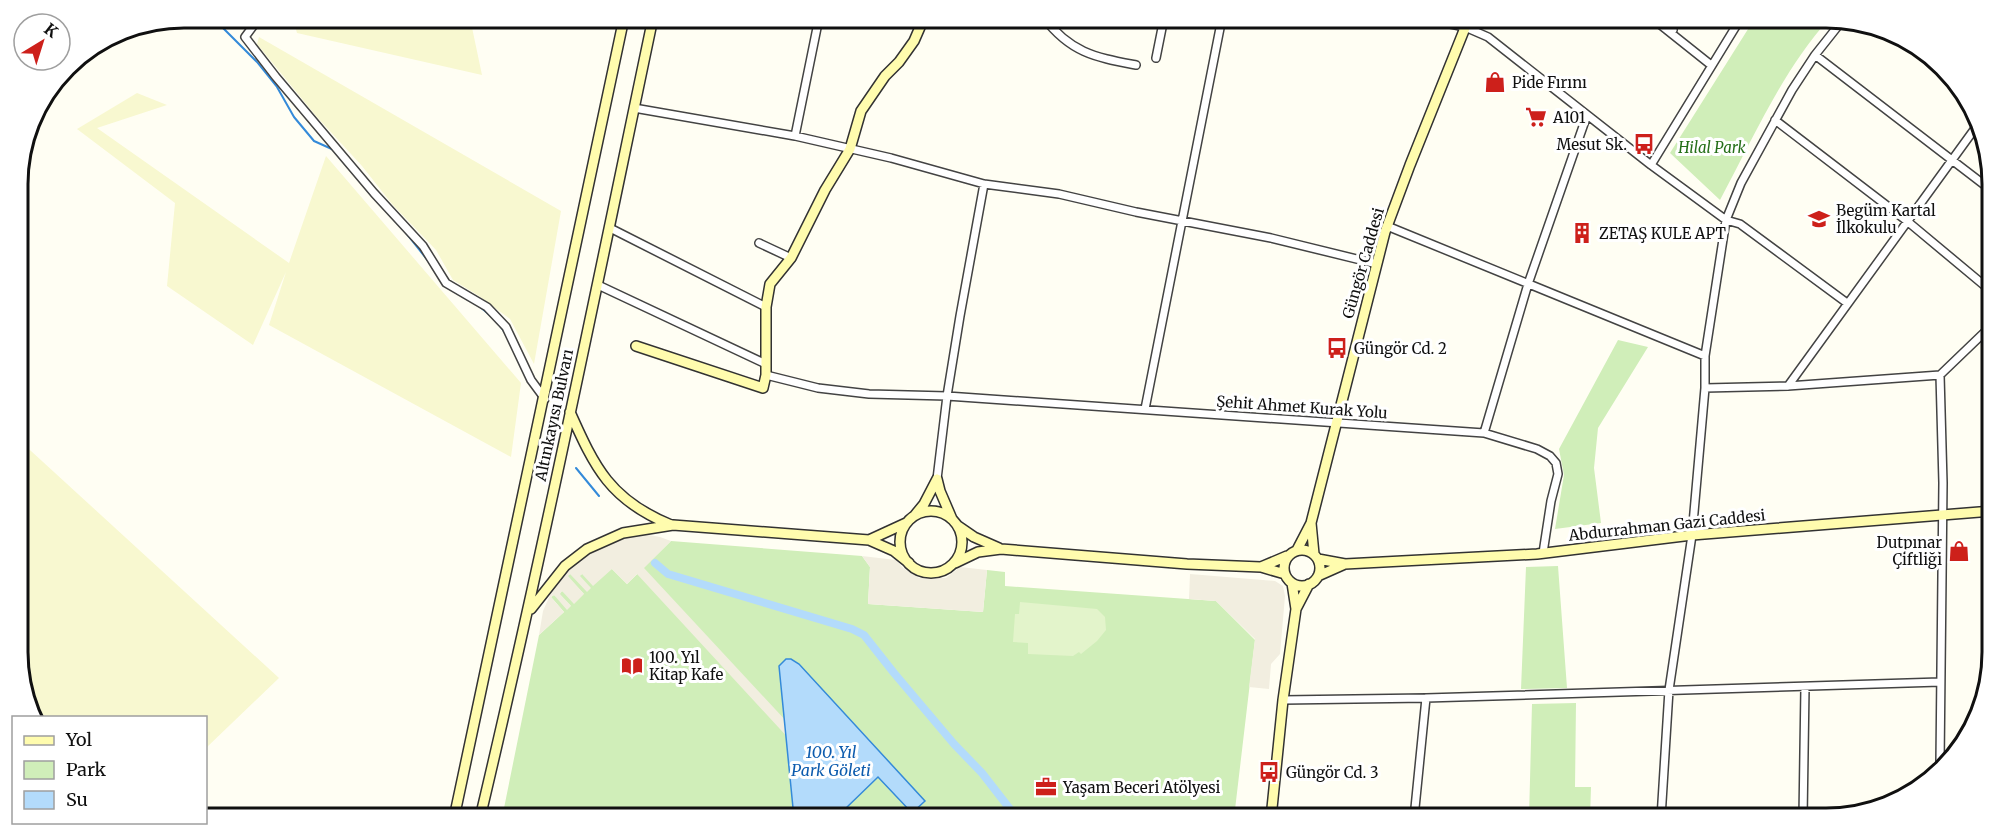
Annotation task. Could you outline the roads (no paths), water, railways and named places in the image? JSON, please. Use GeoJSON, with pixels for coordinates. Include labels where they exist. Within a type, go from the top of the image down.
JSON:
{"type":"FeatureCollection","features":[{"type":"Feature","properties":{"kind":"main road","name":"Altınkayısı Bulvarı"},"geometry":{"type":"LineString","coordinates":[[456,808],[545,399],[622,28]]}},
{"type":"Feature","properties":{"kind":"main road","name":"Altınkayısı Bulvarı"},"geometry":{"type":"LineString","coordinates":[[482,808],[528,614],[651,28]]}},
{"type":"Feature","properties":{"kind":"main road"},"geometry":{"type":"LineString","coordinates":[[636,346],[763,388],[766,375],[766,307],[770,284],[791,258],[825,190],[850,149],[861,111],[885,76],[914,41],[920,28]]}},
{"type":"Feature","properties":{"kind":"main road","name":"Güngör Caddesi"},"geometry":{"type":"LineString","coordinates":[[1297,550],[1311,523],[1387,226],[1465,28]]}},
{"type":"Feature","properties":{"kind":"main road"},"geometry":{"type":"LineString","coordinates":[[570,411],[587,449],[609,483],[640,511],[673,525]]}},
{"type":"Feature","properties":{"kind":"main road"},"geometry":{"type":"LineString","coordinates":[[869,540],[906,523],[914,516],[927,499],[937,479]]}},
{"type":"Feature","properties":{"kind":"main road"},"geometry":{"type":"LineString","coordinates":[[937,479],[940,491],[962,535],[963,545],[955,563]]}},
{"type":"Feature","properties":{"kind":"main road"},"geometry":{"type":"LineString","coordinates":[[914,516],[924,511],[944,513],[974,537],[1001,549]]}},
{"type":"Feature","properties":{"kind":"main road","name":"Abdurrahman Gazi Caddesi"},"geometry":{"type":"LineString","coordinates":[[1316,556],[1345,564],[1543,554],[1692,535],[1982,513]]}},
{"type":"Feature","properties":{"kind":"main road"},"geometry":{"type":"LineString","coordinates":[[906,523],[901,533],[900,544],[909,563]]}},
{"type":"Feature","properties":{"kind":"main road","name":"Güngör Caddesi"},"geometry":{"type":"LineString","coordinates":[[1311,523],[1316,556]]}},
{"type":"Feature","properties":{"kind":"main road"},"geometry":{"type":"LineString","coordinates":[[528,614],[565,566],[587,549],[623,533],[673,525],[869,540],[894,551],[918,570],[928,573],[947,569],[978,552],[1001,549],[1187,564],[1261,567],[1285,574],[1292,583],[1296,609],[1283,700],[1272,807]]}},
{"type":"Feature","properties":{"kind":"main road"},"geometry":{"type":"LineString","coordinates":[[1261,567],[1297,550],[1303,549],[1316,556],[1320,565],[1318,576],[1309,584],[1296,609]]}},
{"type":"Feature","properties":{"kind":"main road"},"geometry":{"type":"LineString","coordinates":[[1285,574],[1287,556]]}},
{"type":"Feature","properties":{"kind":"main road","name":"Abdurrahman Gazi Caddesi"},"geometry":{"type":"LineString","coordinates":[[1318,576],[1345,564]]}},
{"type":"Feature","properties":{"kind":"main road"},"geometry":{"type":"LineString","coordinates":[[1292,583],[1304,586],[1309,584]]}},
{"type":"Feature","properties":{"kind":"street"},"geometry":{"type":"LineString","coordinates":[[252,28],[245,38],[374,193],[423,246],[446,283],[487,307],[506,327],[531,380],[545,399]]}},
{"type":"Feature","properties":{"kind":"street"},"geometry":{"type":"LineString","coordinates":[[795,136],[817,28]]}},
{"type":"Feature","properties":{"kind":"street"},"geometry":{"type":"LineString","coordinates":[[1053,28],[1084,52],[1136,65]]}},
{"type":"Feature","properties":{"kind":"street"},"geometry":{"type":"LineString","coordinates":[[1156,58],[1162,28]]}},
{"type":"Feature","properties":{"kind":"street"},"geometry":{"type":"LineString","coordinates":[[1145,409],[1220,28]]}},
{"type":"Feature","properties":{"kind":"street"},"geometry":{"type":"LineString","coordinates":[[1475,28],[1651,165],[1726,220],[1740,224],[1847,303]]}},
{"type":"Feature","properties":{"kind":"street"},"geometry":{"type":"LineString","coordinates":[[1664,28],[1711,65]]}},
{"type":"Feature","properties":{"kind":"street"},"geometry":{"type":"LineString","coordinates":[[1670,28],[1678,39]]}},
{"type":"Feature","properties":{"kind":"street"},"geometry":{"type":"LineString","coordinates":[[1651,165],[1735,28]]}},
{"type":"Feature","properties":{"kind":"street"},"geometry":{"type":"LineString","coordinates":[[1662,807],[1669,690],[1692,535],[1705,388],[1705,356],[1726,220],[1742,183],[1775,120],[1815,55],[1836,29]]}},
{"type":"Feature","properties":{"kind":"street"},"geometry":{"type":"LineString","coordinates":[[1815,55],[1982,183]]}},
{"type":"Feature","properties":{"kind":"street"},"geometry":{"type":"LineString","coordinates":[[634,108],[795,136],[891,158],[984,184],[1059,194],[1136,212],[1271,238],[1377,264]]}},
{"type":"Feature","properties":{"kind":"street"},"geometry":{"type":"LineString","coordinates":[[1484,433],[1528,284],[1587,115]]}},
{"type":"Feature","properties":{"kind":"street"},"geometry":{"type":"LineString","coordinates":[[1775,120],[1907,221],[1982,284]]}},
{"type":"Feature","properties":{"kind":"street"},"geometry":{"type":"LineString","coordinates":[[1788,386],[1972,132]]}},
{"type":"Feature","properties":{"kind":"street"},"geometry":{"type":"LineString","coordinates":[[937,479],[947,396],[984,184]]}},
{"type":"Feature","properties":{"kind":"street"},"geometry":{"type":"LineString","coordinates":[[1387,226],[1705,356]]}},
{"type":"Feature","properties":{"kind":"street"},"geometry":{"type":"LineString","coordinates":[[610,228],[766,307]]}},
{"type":"Feature","properties":{"kind":"street"},"geometry":{"type":"LineString","coordinates":[[759,243],[791,258]]}},
{"type":"Feature","properties":{"kind":"street"},"geometry":{"type":"LineString","coordinates":[[598,285],[766,363]]}},
{"type":"Feature","properties":{"kind":"street"},"geometry":{"type":"LineString","coordinates":[[1705,388],[1788,386],[1940,375],[1982,335]]}},
{"type":"Feature","properties":{"kind":"street","name":"Şehit Ahmet Kurak Yolu"},"geometry":{"type":"LineString","coordinates":[[766,375],[818,388],[869,394],[947,396],[1484,433],[1537,449],[1550,456],[1556,463],[1558,474],[1551,501],[1543,554]]}},
{"type":"Feature","properties":{"kind":"street"},"geometry":{"type":"LineString","coordinates":[[1940,375],[1942,515],[1940,757]]}},
{"type":"Feature","properties":{"kind":"street"},"geometry":{"type":"LineString","coordinates":[[1283,700],[1425,698],[1940,682]]}},
{"type":"Feature","properties":{"kind":"street"},"geometry":{"type":"LineString","coordinates":[[1803,807],[1805,687]]}},
{"type":"Feature","properties":{"kind":"street"},"geometry":{"type":"LineString","coordinates":[[1415,807],[1425,698]]}},
{"type":"Feature","properties":{"kind":"water","name":"100. Yıl Park Göleti"},"geometry":{"type":"Polygon","coordinates":[[[786,659],[799,664],[925,801],[918,808],[907,808],[878,777],[846,808],[793,808],[779,666],[786,659]]]}},
{"type":"Feature","properties":{"kind":"waterway"},"geometry":{"type":"LineString","coordinates":[[223,28],[257,62],[277,87],[294,117],[314,141],[334,150]]}},
{"type":"Feature","properties":{"kind":"waterway"},"geometry":{"type":"LineString","coordinates":[[399,224],[429,262]]}},
{"type":"Feature","properties":{"kind":"waterway"},"geometry":{"type":"LineString","coordinates":[[448,288],[469,300]]}},
{"type":"Feature","properties":{"kind":"waterway"},"geometry":{"type":"LineString","coordinates":[[479,306],[491,316]]}},
{"type":"Feature","properties":{"kind":"waterway"},"geometry":{"type":"LineString","coordinates":[[497,322],[506,334]]}},
{"type":"Feature","properties":{"kind":"waterway"},"geometry":{"type":"LineString","coordinates":[[576,468],[599,496]]}},
{"type":"Feature","properties":{"kind":"waterway"},"geometry":{"type":"LineString","coordinates":[[655,563],[668,574],[852,629],[864,635],[1009,808]]}},
{"type":"Feature","properties":{"kind":"place","name":"Pide Fırını"},"geometry":{"type":"Point","coordinates":[1495,82]}},
{"type":"Feature","properties":{"kind":"place","name":"A101"},"geometry":{"type":"Point","coordinates":[1536,117]}},
{"type":"Feature","properties":{"kind":"place","name":"Mesut Sk."},"geometry":{"type":"Point","coordinates":[1644,144]}},
{"type":"Feature","properties":{"kind":"place","name":"Begüm Kartal İlkokulu"},"geometry":{"type":"Point","coordinates":[1819,219]}},
{"type":"Feature","properties":{"kind":"place","name":"ZETAŞ KULE APT"},"geometry":{"type":"Point","coordinates":[1582,233]}},
{"type":"Feature","properties":{"kind":"place","name":"Güngör Cd. 2"},"geometry":{"type":"Point","coordinates":[1337,348]}},
{"type":"Feature","properties":{"kind":"place","name":"Dutpınar Çiftliği"},"geometry":{"type":"Point","coordinates":[1959,551]}},
{"type":"Feature","properties":{"kind":"place","name":"100. Yıl Kitap Kafe"},"geometry":{"type":"Point","coordinates":[632,666]}},
{"type":"Feature","properties":{"kind":"place","name":"Güngör Cd. 3"},"geometry":{"type":"Point","coordinates":[1269,772]}},
{"type":"Feature","properties":{"kind":"place","name":"Yaşam Beceri Atölyesi"},"geometry":{"type":"Point","coordinates":[1046,787]}},
{"type":"Feature","properties":{"kind":"park label","name":"Hilal Park"},"geometry":{"type":"Point","coordinates":[1712,147]}}]}
